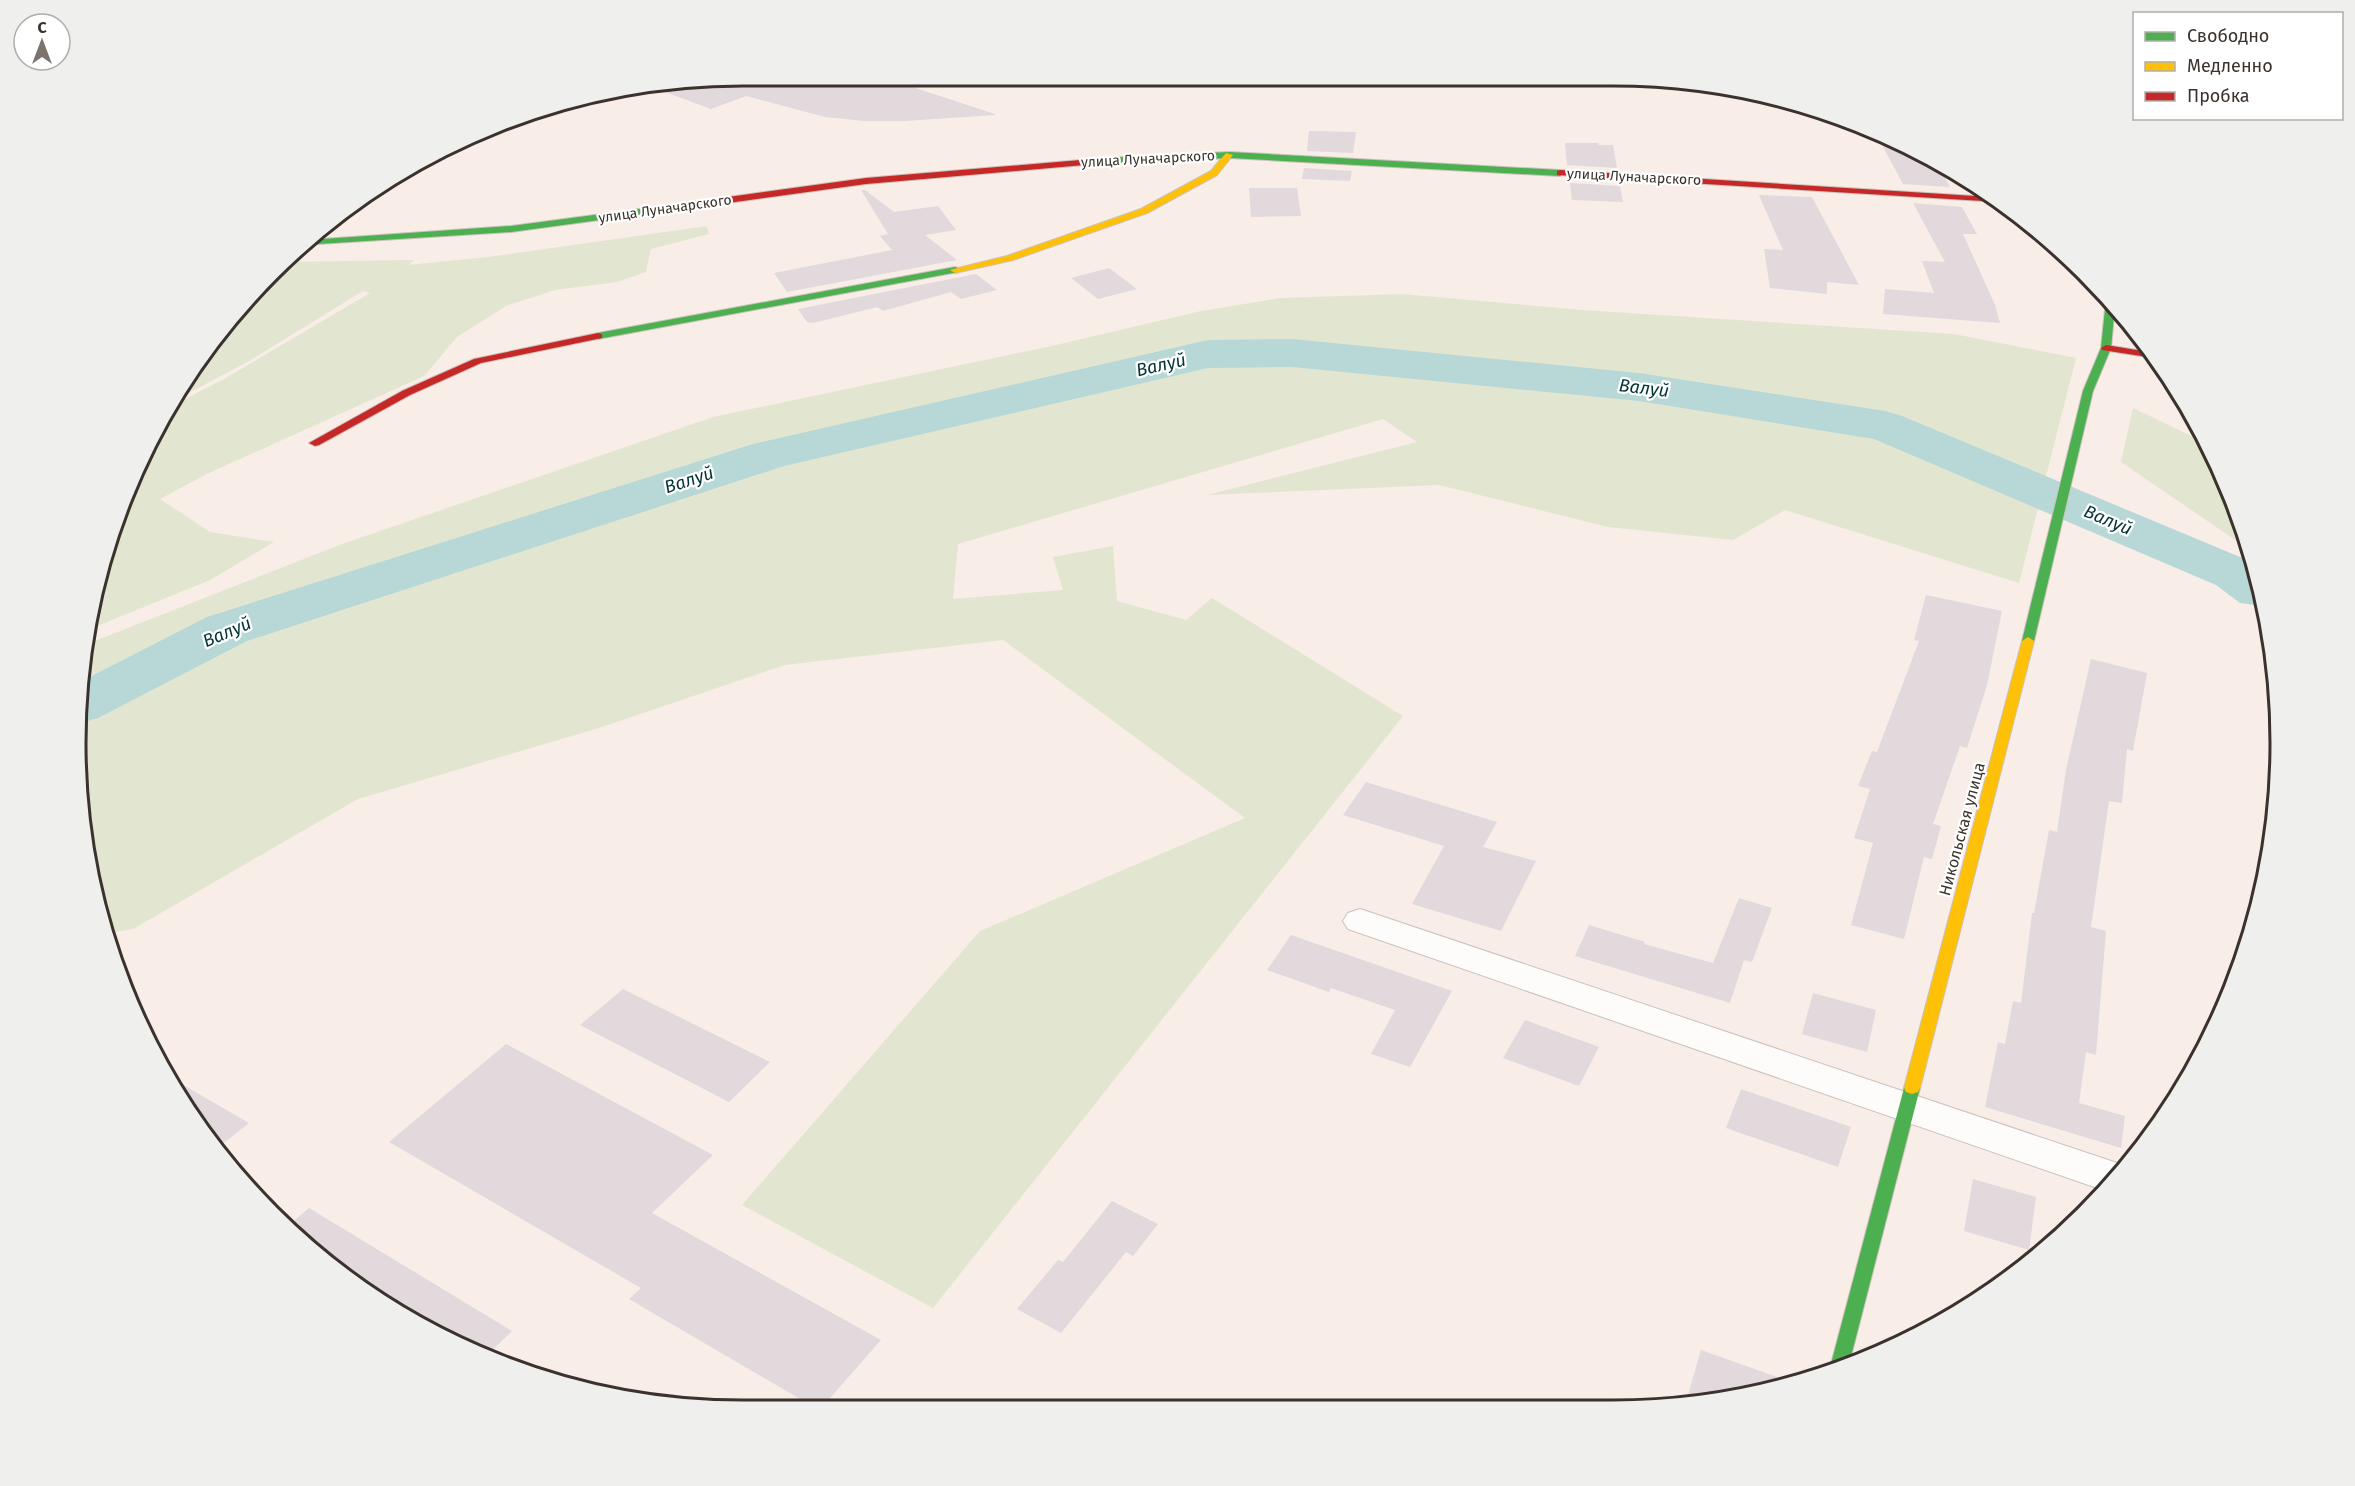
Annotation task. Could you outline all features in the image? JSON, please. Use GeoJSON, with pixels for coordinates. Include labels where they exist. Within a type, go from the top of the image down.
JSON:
{"type":"FeatureCollection","features":[{"type":"Feature","properties":{"kind":"main road","name":"улица Луначарского"},"geometry":{"type":"LineString","coordinates":[[317,242],[492,231],[634,214],[813,187],[967,170],[1130,158],[1229,155],[1874,190],[1981,199]]}},
{"type":"Feature","properties":{"kind":"main road"},"geometry":{"type":"LineString","coordinates":[[315,443],[406,393],[478,361],[649,326],[911,279],[1010,258],[1144,211],[1214,173],[1229,155]]}},
{"type":"Feature","properties":{"kind":"main road","name":"Никольская улица"},"geometry":{"type":"LineString","coordinates":[[1841,1359],[2050,557],[2088,391],[2106,348],[2110,313]]}},
{"type":"Feature","properties":{"kind":"main road"},"geometry":{"type":"LineString","coordinates":[[2106,348],[2141,353]]}},
{"type":"Feature","properties":{"kind":"street"},"geometry":{"type":"LineString","coordinates":[[1360,921],[1906,1105],[2107,1176]]}},
{"type":"Feature","properties":{"kind":"green space"},"geometry":{"type":"Polygon","coordinates":[[[707,226],[709,234],[651,249],[646,272],[617,282],[555,290],[506,306],[457,337],[424,376],[209,473],[160,499],[210,532],[274,542],[210,580],[96,627],[120,532],[153,452],[182,401],[224,379],[370,293],[363,291],[249,361],[186,394],[221,343],[278,278],[295,262],[414,260],[408,265],[488,257],[707,226]]]}},
{"type":"Feature","properties":{"kind":"green space"},"geometry":{"type":"Polygon","coordinates":[[[1402,294],[1582,310],[1954,334],[2076,358],[2019,583],[1785,510],[1733,540],[1608,527],[1439,485],[1207,495],[1417,442],[1383,419],[958,544],[953,599],[1063,590],[1053,557],[1113,546],[1117,601],[1186,620],[1212,598],[1403,716],[933,1308],[742,1205],[980,931],[1245,818],[1003,640],[785,665],[599,728],[358,799],[133,929],[114,932],[98,871],[87,786],[87,700],[94,641],[342,544],[713,417],[1056,345],[1201,311],[1281,298],[1402,294]]]}},
{"type":"Feature","properties":{"kind":"green space"},"geometry":{"type":"Polygon","coordinates":[[[2133,408],[2194,437],[2219,491],[2238,542],[2121,462],[2133,408]]]}},
{"type":"Feature","properties":{"kind":"building"},"geometry":{"type":"Polygon","coordinates":[[[743,86],[909,86],[995,115],[905,121],[864,121],[825,117],[746,96],[711,109],[661,91],[743,86]]]}},
{"type":"Feature","properties":{"kind":"building"},"geometry":{"type":"Polygon","coordinates":[[[1309,131],[1356,132],[1353,153],[1307,151],[1309,131]]]}},
{"type":"Feature","properties":{"kind":"building"},"geometry":{"type":"Polygon","coordinates":[[[1565,143],[1613,145],[1617,168],[1567,165],[1565,143]]]}},
{"type":"Feature","properties":{"kind":"building"},"geometry":{"type":"Polygon","coordinates":[[[1881,144],[1944,176],[1950,187],[1903,184],[1881,144]]]}},
{"type":"Feature","properties":{"kind":"building"},"geometry":{"type":"Polygon","coordinates":[[[1304,168],[1352,171],[1350,181],[1302,179],[1304,168]]]}},
{"type":"Feature","properties":{"kind":"building"},"geometry":{"type":"Polygon","coordinates":[[[1570,183],[1620,186],[1623,202],[1572,200],[1570,183]]]}},
{"type":"Feature","properties":{"kind":"building"},"geometry":{"type":"Polygon","coordinates":[[[1249,188],[1297,188],[1301,216],[1251,217],[1249,188]]]}},
{"type":"Feature","properties":{"kind":"building"},"geometry":{"type":"Polygon","coordinates":[[[861,190],[865,190],[894,212],[938,206],[956,230],[925,235],[957,260],[787,292],[774,273],[892,250],[880,236],[888,234],[861,190]]]}},
{"type":"Feature","properties":{"kind":"building"},"geometry":{"type":"Polygon","coordinates":[[[1759,195],[1812,197],[1859,285],[1827,282],[1827,294],[1770,288],[1764,249],[1783,250],[1759,195]]]}},
{"type":"Feature","properties":{"kind":"building"},"geometry":{"type":"Polygon","coordinates":[[[1913,203],[1962,207],[1977,234],[1963,234],[1995,305],[2000,323],[1883,314],[1885,289],[1934,293],[1922,261],[1945,262],[1913,203]]]}},
{"type":"Feature","properties":{"kind":"building"},"geometry":{"type":"Polygon","coordinates":[[[1109,268],[1137,289],[1098,299],[1071,278],[1109,268]]]}},
{"type":"Feature","properties":{"kind":"building"},"geometry":{"type":"Polygon","coordinates":[[[976,274],[997,290],[961,299],[951,292],[883,311],[877,307],[813,323],[807,322],[798,309],[976,274]]]}},
{"type":"Feature","properties":{"kind":"building"},"geometry":{"type":"Polygon","coordinates":[[[1926,595],[2002,611],[1987,685],[1967,748],[1960,746],[1933,824],[1941,826],[1932,859],[1924,857],[1904,939],[1851,925],[1873,843],[1854,838],[1870,789],[1858,786],[1872,751],[1877,752],[1919,641],[1914,640],[1926,595]]]}},
{"type":"Feature","properties":{"kind":"building"},"geometry":{"type":"Polygon","coordinates":[[[2091,659],[2147,673],[2133,751],[2127,749],[2122,803],[2109,801],[2091,927],[2106,931],[2096,1055],[2086,1052],[2079,1103],[2125,1116],[2121,1148],[1985,1107],[1998,1042],[2005,1044],[2013,1001],[2021,1003],[2032,913],[2034,913],[2049,830],[2057,832],[2066,770],[2091,659]]]}},
{"type":"Feature","properties":{"kind":"building"},"geometry":{"type":"Polygon","coordinates":[[[1366,782],[1497,822],[1483,847],[1536,861],[1501,931],[1412,904],[1444,846],[1343,815],[1366,782]]]}},
{"type":"Feature","properties":{"kind":"building"},"geometry":{"type":"Polygon","coordinates":[[[1739,898],[1772,908],[1752,962],[1744,960],[1730,1003],[1575,956],[1589,925],[1645,942],[1644,944],[1713,963],[1739,898]]]}},
{"type":"Feature","properties":{"kind":"building"},"geometry":{"type":"Polygon","coordinates":[[[1291,935],[1452,991],[1410,1067],[1371,1054],[1395,1010],[1331,988],[1329,992],[1267,970],[1291,935]]]}},
{"type":"Feature","properties":{"kind":"building"},"geometry":{"type":"Polygon","coordinates":[[[623,989],[770,1062],[729,1102],[580,1025],[623,989]]]}},
{"type":"Feature","properties":{"kind":"building"},"geometry":{"type":"Polygon","coordinates":[[[1813,993],[1876,1010],[1867,1052],[1802,1034],[1813,993]]]}},
{"type":"Feature","properties":{"kind":"building"},"geometry":{"type":"Polygon","coordinates":[[[1525,1020],[1599,1047],[1579,1086],[1503,1058],[1525,1020]]]}},
{"type":"Feature","properties":{"kind":"building"},"geometry":{"type":"Polygon","coordinates":[[[506,1044],[713,1155],[652,1213],[881,1340],[828,1400],[802,1400],[629,1299],[641,1288],[389,1142],[506,1044]]]}},
{"type":"Feature","properties":{"kind":"building"},"geometry":{"type":"Polygon","coordinates":[[[181,1084],[249,1123],[222,1144],[181,1084]]]}},
{"type":"Feature","properties":{"kind":"building"},"geometry":{"type":"Polygon","coordinates":[[[1741,1089],[1851,1127],[1838,1167],[1726,1128],[1741,1089]]]}},
{"type":"Feature","properties":{"kind":"building"},"geometry":{"type":"Polygon","coordinates":[[[1973,1179],[2036,1197],[2029,1250],[1964,1231],[1973,1179]]]}},
{"type":"Feature","properties":{"kind":"building"},"geometry":{"type":"Polygon","coordinates":[[[1112,1201],[1158,1224],[1133,1256],[1126,1252],[1061,1333],[1017,1309],[1058,1260],[1063,1262],[1112,1201]]]}},
{"type":"Feature","properties":{"kind":"building"},"geometry":{"type":"Polygon","coordinates":[[[309,1208],[512,1331],[492,1350],[452,1333],[378,1290],[343,1265],[293,1222],[309,1208]]]}},
{"type":"Feature","properties":{"kind":"building"},"geometry":{"type":"Polygon","coordinates":[[[1701,1350],[1781,1378],[1740,1388],[1688,1396],[1701,1350]]]}},
{"type":"Feature","properties":{"kind":"waterway","name":"Валуй"},"geometry":{"type":"LineString","coordinates":[[87,701],[227,629],[770,454],[1208,354],[1292,353],[1639,387],[1885,426],[2235,574],[2250,584]]}},
{"type":"Feature","properties":{"kind":"traffic: fast"},"geometry":{"type":"LineString","coordinates":[[1104,161],[1229,155],[1560,173]]}},
{"type":"Feature","properties":{"kind":"traffic: fast"},"geometry":{"type":"LineString","coordinates":[[317,242],[511,229],[685,206]]}},
{"type":"Feature","properties":{"kind":"traffic: fast"},"geometry":{"type":"LineString","coordinates":[[598,336],[955,270]]}},
{"type":"Feature","properties":{"kind":"traffic: fast"},"geometry":{"type":"LineString","coordinates":[[2028,641],[2088,391],[2106,348],[2110,313]]}},
{"type":"Feature","properties":{"kind":"traffic: fast"},"geometry":{"type":"LineString","coordinates":[[1841,1359],[1912,1088]]}},
{"type":"Feature","properties":{"kind":"traffic: slow"},"geometry":{"type":"LineString","coordinates":[[955,270],[1010,258],[1144,211],[1214,173],[1229,155]]}},
{"type":"Feature","properties":{"kind":"traffic: slow"},"geometry":{"type":"LineString","coordinates":[[1912,1088],[2028,641]]}},
{"type":"Feature","properties":{"kind":"traffic: jam"},"geometry":{"type":"LineString","coordinates":[[685,206],[866,181],[1104,161]]}},
{"type":"Feature","properties":{"kind":"traffic: jam"},"geometry":{"type":"LineString","coordinates":[[1560,173],[1981,199]]}},
{"type":"Feature","properties":{"kind":"traffic: jam"},"geometry":{"type":"LineString","coordinates":[[315,443],[406,393],[478,361],[598,336]]}},
{"type":"Feature","properties":{"kind":"traffic: jam"},"geometry":{"type":"LineString","coordinates":[[2106,348],[2141,353]]}}]}
